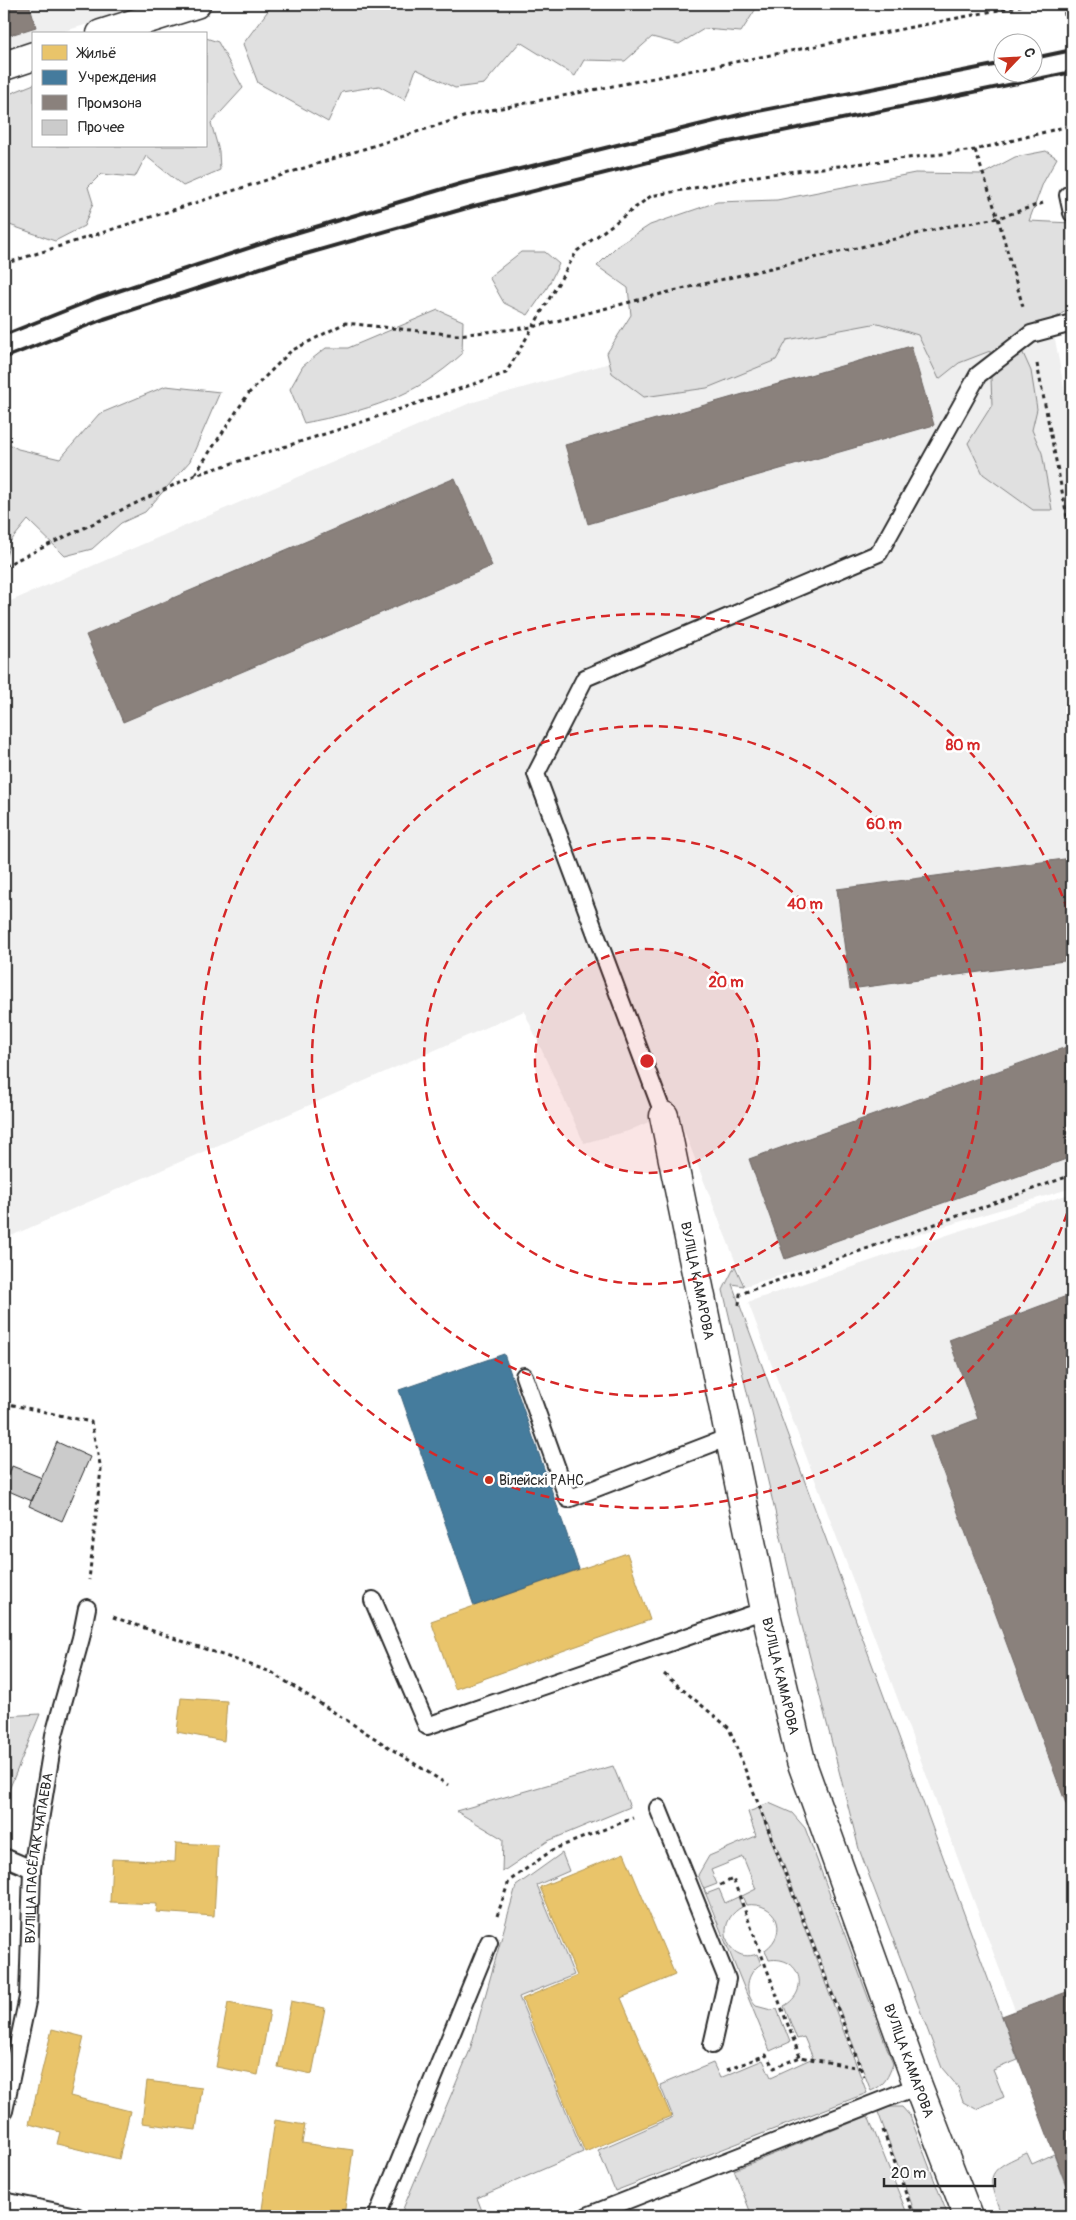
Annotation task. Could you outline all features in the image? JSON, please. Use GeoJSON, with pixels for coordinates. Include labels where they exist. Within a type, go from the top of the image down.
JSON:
{"type":"FeatureCollection","features":[{"type":"Feature","properties":{"kind":"street"},"geometry":{"type":"LineString","coordinates":[[107,32],[196,4]]}},
{"type":"Feature","properties":{"kind":"street"},"geometry":{"type":"LineString","coordinates":[[4,66],[32,57]]}},
{"type":"Feature","properties":{"kind":"street","name":"ВУЛІЦА КАМАРОВА"},"geometry":{"type":"LineString","coordinates":[[664,1116],[765,1610],[801,1761],[918,2086],[968,2216]]}},
{"type":"Feature","properties":{"kind":"lane"},"geometry":{"type":"LineString","coordinates":[[1068,195],[1072,212]]}},
{"type":"Feature","properties":{"kind":"lane"},"geometry":{"type":"LineString","coordinates":[[664,1116],[536,774],[585,678],[880,553],[978,376],[1031,334],[1072,323]]}},
{"type":"Feature","properties":{"kind":"lane"},"geometry":{"type":"LineString","coordinates":[[524,1376],[568,1499],[729,1437]]}},
{"type":"Feature","properties":{"kind":"lane"},"geometry":{"type":"LineString","coordinates":[[374,1600],[427,1726],[765,1610]]}},
{"type":"Feature","properties":{"kind":"lane","name":"ВУЛІЦА ПАСЁЛАК ЧАПАЕВА"},"geometry":{"type":"LineString","coordinates":[[4,2111],[28,1997],[32,1868],[54,1735],[81,1638],[87,1608]]}},
{"type":"Feature","properties":{"kind":"lane"},"geometry":{"type":"LineString","coordinates":[[658,1808],[692,1897],[727,1979],[712,2044]]}},
{"type":"Feature","properties":{"kind":"lane"},"geometry":{"type":"LineString","coordinates":[[4,1857],[32,1868]]}},
{"type":"Feature","properties":{"kind":"lane"},"geometry":{"type":"LineString","coordinates":[[377,2216],[489,1942]]}},
{"type":"Feature","properties":{"kind":"lane"},"geometry":{"type":"LineString","coordinates":[[587,2216],[918,2086]]}},
{"type":"Feature","properties":{"kind":"lane"},"geometry":{"type":"LineString","coordinates":[[4,2201],[76,2216]]}},
{"type":"Feature","properties":{"kind":"path"},"geometry":{"type":"LineString","coordinates":[[4,264],[476,113],[1029,4]]}},
{"type":"Feature","properties":{"kind":"path"},"geometry":{"type":"LineString","coordinates":[[1064,4],[1066,25]]}},
{"type":"Feature","properties":{"kind":"path"},"geometry":{"type":"LineString","coordinates":[[195,474],[248,394],[291,352],[345,323],[457,335],[533,327],[673,291],[950,226],[998,218],[1068,195],[1072,126],[1068,102]]}},
{"type":"Feature","properties":{"kind":"path"},"geometry":{"type":"LineString","coordinates":[[4,566],[195,474],[353,425],[506,373],[577,251],[651,196],[763,175],[975,150],[1072,126]]}},
{"type":"Feature","properties":{"kind":"path"},"geometry":{"type":"LineString","coordinates":[[740,1294],[1072,1175]]}},
{"type":"Feature","properties":{"kind":"path"},"geometry":{"type":"LineString","coordinates":[[4,1286],[4,1291]]}},
{"type":"Feature","properties":{"kind":"path"},"geometry":{"type":"LineString","coordinates":[[4,1403],[91,1422],[101,1469],[87,1608],[271,1672],[448,1785]]}},
{"type":"Feature","properties":{"kind":"path"},"geometry":{"type":"LineString","coordinates":[[638,1653],[729,1728],[874,2104],[914,2216]]}},
{"type":"Feature","properties":{"kind":"path"},"geometry":{"type":"LineString","coordinates":[[489,1942],[509,1881],[554,1849],[658,1808]]}},
{"type":"Feature","properties":{"kind":"path"},"geometry":{"type":"LineString","coordinates":[[692,1897],[734,1879],[800,2057]]}},
{"type":"Feature","properties":{"kind":"path"},"geometry":{"type":"LineString","coordinates":[[712,2044],[722,2072],[766,2055],[774,2068],[800,2057],[860,2068]]}},
{"type":"Feature","properties":{"kind":"shaded area"},"geometry":{"type":"Polygon","coordinates":[[[4,4],[155,4],[62,32],[32,32],[32,42],[4,52],[4,4]]]}},
{"type":"Feature","properties":{"kind":"shaded area"},"geometry":{"type":"Polygon","coordinates":[[[273,4],[759,4],[741,32],[704,29],[679,44],[652,37],[625,61],[584,60],[575,76],[520,42],[484,84],[455,88],[416,69],[405,100],[379,86],[342,92],[328,122],[258,83],[243,44],[273,4]]]}},
{"type":"Feature","properties":{"kind":"shaded area"},"geometry":{"type":"Polygon","coordinates":[[[208,39],[218,42],[243,88],[211,123],[219,151],[220,170],[183,186],[146,156],[135,177],[101,174],[88,187],[93,203],[84,226],[55,241],[4,223],[4,96],[32,85],[32,148],[208,148],[208,39]]]}},
{"type":"Feature","properties":{"kind":"shaded area"},"geometry":{"type":"Polygon","coordinates":[[[1046,151],[1057,158],[1043,183],[1029,221],[1072,223],[1072,307],[1018,342],[1031,371],[1037,409],[1032,430],[1042,453],[1052,510],[1033,510],[983,474],[968,443],[992,405],[990,351],[959,363],[939,379],[918,335],[878,323],[787,340],[776,360],[707,388],[644,397],[612,373],[607,353],[631,315],[628,288],[597,266],[616,247],[650,225],[717,202],[777,200],[915,173],[983,174],[1015,157],[1046,151]]]}},
{"type":"Feature","properties":{"kind":"shaded area"},"geometry":{"type":"Polygon","coordinates":[[[1037,241],[1072,432],[1072,1188],[745,1286],[676,1110],[628,1131],[584,1143],[524,1011],[4,1239],[4,604],[470,403],[1037,241]]]}},
{"type":"Feature","properties":{"kind":"shaded area"},"geometry":{"type":"Polygon","coordinates":[[[521,252],[545,252],[559,264],[547,288],[528,315],[504,303],[489,277],[521,252]]]}},
{"type":"Feature","properties":{"kind":"shaded area"},"geometry":{"type":"Polygon","coordinates":[[[438,310],[463,321],[462,354],[426,382],[388,401],[304,423],[290,389],[303,366],[326,348],[348,348],[438,310]]]}},
{"type":"Feature","properties":{"kind":"shaded area"},"geometry":{"type":"Polygon","coordinates":[[[166,386],[220,392],[190,461],[145,512],[121,523],[92,549],[65,556],[28,520],[10,542],[4,564],[4,441],[18,449],[60,459],[99,414],[166,386]]]}},
{"type":"Feature","properties":{"kind":"shaded area"},"geometry":{"type":"Polygon","coordinates":[[[1072,1193],[1072,2200],[1002,2016],[1015,2010],[748,1302],[1072,1193]]]}},
{"type":"Feature","properties":{"kind":"shaded area"},"geometry":{"type":"Polygon","coordinates":[[[735,1266],[744,1286],[732,1284],[1018,2060],[993,2070],[1004,2097],[976,2109],[963,2102],[958,2087],[942,2068],[859,1849],[802,1626],[723,1290],[735,1266]]]}},
{"type":"Feature","properties":{"kind":"shaded area"},"geometry":{"type":"Polygon","coordinates":[[[40,1714],[4,1802],[4,1716],[40,1714]]]}},
{"type":"Feature","properties":{"kind":"shaded area"},"geometry":{"type":"Polygon","coordinates":[[[613,1766],[630,1807],[548,1841],[502,1872],[503,1839],[456,1811],[613,1766]]]}},
{"type":"Feature","properties":{"kind":"shaded area"},"geometry":{"type":"Polygon","coordinates":[[[769,1803],[792,1813],[805,1828],[893,2064],[885,2080],[880,2086],[871,2091],[761,1806],[769,1803]]]}},
{"type":"Feature","properties":{"kind":"shaded area"},"geometry":{"type":"Polygon","coordinates":[[[759,1808],[867,2093],[615,2191],[598,2150],[673,2117],[660,2085],[713,2063],[720,2078],[763,2060],[771,2077],[813,2058],[804,2037],[797,2039],[784,2006],[792,2000],[797,1992],[798,1976],[794,1968],[788,1963],[780,1960],[769,1960],[765,1950],[773,1943],[777,1935],[776,1919],[765,1908],[756,1905],[746,1905],[742,1896],[756,1889],[743,1857],[711,1870],[717,1884],[704,1889],[706,1894],[719,1889],[725,1903],[738,1897],[742,1907],[733,1914],[728,1923],[727,1941],[738,1954],[747,1956],[757,1954],[761,1964],[749,1978],[749,1995],[756,2006],[771,2010],[777,2009],[790,2042],[770,2051],[698,1875],[709,1856],[756,1836],[748,1812],[759,1808]]]}},
{"type":"Feature","properties":{"kind":"shaded area"},"geometry":{"type":"Polygon","coordinates":[[[562,1853],[569,1871],[537,1885],[574,1975],[519,1997],[583,2152],[477,2198],[484,2216],[400,2216],[470,2050],[516,1886],[562,1853]]]}},
{"type":"Feature","properties":{"kind":"shaded area"},"geometry":{"type":"Polygon","coordinates":[[[889,2107],[902,2107],[910,2116],[948,2216],[916,2216],[878,2112],[889,2107]]]}},
{"type":"Feature","properties":{"kind":"shaded area"},"geometry":{"type":"Polygon","coordinates":[[[868,2116],[908,2216],[752,2216],[734,2170],[868,2116]]]}},
{"type":"Feature","properties":{"kind":"shaded area"},"geometry":{"type":"Polygon","coordinates":[[[1027,2153],[1032,2164],[1054,2154],[1072,2202],[1072,2216],[1002,2216],[993,2191],[993,2176],[996,2170],[1003,2165],[1027,2153]]]}},
{"type":"Feature","properties":{"kind":"building: Жильё"},"geometry":{"type":"Polygon","coordinates":[[[627,1553],[650,1620],[455,1689],[431,1621],[627,1553]]]}},
{"type":"Feature","properties":{"kind":"building: Жильё"},"geometry":{"type":"Polygon","coordinates":[[[181,1698],[227,1701],[224,1741],[177,1732],[181,1698]]]}},
{"type":"Feature","properties":{"kind":"building: Жильё"},"geometry":{"type":"Polygon","coordinates":[[[176,1843],[218,1845],[214,1916],[156,1912],[157,1904],[110,1902],[112,1859],[175,1862],[176,1843]]]}},
{"type":"Feature","properties":{"kind":"building: Жильё"},"geometry":{"type":"Polygon","coordinates":[[[624,1853],[675,1975],[621,1998],[671,2116],[585,2152],[522,1999],[577,1976],[540,1887],[624,1853]]]}},
{"type":"Feature","properties":{"kind":"building: Жильё"},"geometry":{"type":"Polygon","coordinates":[[[291,2001],[325,2008],[312,2074],[278,2067],[291,2001]]]}},
{"type":"Feature","properties":{"kind":"building: Жильё"},"geometry":{"type":"Polygon","coordinates":[[[228,2003],[270,2011],[258,2075],[216,2067],[228,2003]]]}},
{"type":"Feature","properties":{"kind":"building: Жильё"},"geometry":{"type":"Polygon","coordinates":[[[52,2029],[84,2037],[70,2096],[130,2111],[119,2159],[57,2144],[60,2132],[29,2124],[52,2029]]]}},
{"type":"Feature","properties":{"kind":"building: Жильё"},"geometry":{"type":"Polygon","coordinates":[[[147,2081],[202,2088],[196,2130],[142,2123],[147,2081]]]}},
{"type":"Feature","properties":{"kind":"building: Жильё"},"geometry":{"type":"Polygon","coordinates":[[[275,2120],[305,2125],[302,2143],[353,2150],[344,2216],[261,2216],[275,2120]]]}},
{"type":"Feature","properties":{"kind":"building: Учреждения","name":"Вілейскі РАНС"},"geometry":{"type":"Polygon","coordinates":[[[504,1354],[579,1569],[474,1606],[399,1390],[504,1354]]]}},
{"type":"Feature","properties":{"kind":"building: Промзона"},"geometry":{"type":"Polygon","coordinates":[[[4,4],[29,4],[36,27],[4,37],[4,4]]]}},
{"type":"Feature","properties":{"kind":"building: Промзона"},"geometry":{"type":"Polygon","coordinates":[[[911,346],[934,425],[588,524],[565,445],[911,346]]]}},
{"type":"Feature","properties":{"kind":"building: Промзона"},"geometry":{"type":"Polygon","coordinates":[[[455,478],[492,566],[123,722],[86,635],[455,478]]]}},
{"type":"Feature","properties":{"kind":"building: Промзона"},"geometry":{"type":"Polygon","coordinates":[[[1072,858],[1072,960],[850,989],[837,889],[1072,858]]]}},
{"type":"Feature","properties":{"kind":"building: Промзона"},"geometry":{"type":"Polygon","coordinates":[[[1072,1045],[1072,1157],[785,1259],[749,1159],[1072,1045]]]}},
{"type":"Feature","properties":{"kind":"building: Промзона"},"geometry":{"type":"Polygon","coordinates":[[[1072,1294],[1072,1820],[930,1437],[978,1419],[949,1340],[1072,1294]]]}},
{"type":"Feature","properties":{"kind":"building: Промзона"},"geometry":{"type":"Polygon","coordinates":[[[1072,1990],[1072,2200],[1002,2016],[1072,1990]]]}},
{"type":"Feature","properties":{"kind":"building: Прочее"},"geometry":{"type":"Polygon","coordinates":[[[57,1442],[90,1457],[62,1521],[29,1506],[57,1442]]]}},
{"type":"Feature","properties":{"kind":"building: Прочее"},"geometry":{"type":"Polygon","coordinates":[[[12,1466],[42,1478],[32,1501],[4,1489],[12,1466]]]}},
{"type":"Feature","properties":{"kind":"railway"},"geometry":{"type":"LineString","coordinates":[[1044,56],[1072,50]]}},
{"type":"Feature","properties":{"kind":"railway"},"geometry":{"type":"LineString","coordinates":[[4,335],[97,298],[282,237],[463,183],[743,114],[994,65]]}},
{"type":"Feature","properties":{"kind":"railway"},"geometry":{"type":"LineString","coordinates":[[4,358],[104,319],[288,259],[474,206],[724,143],[1072,72]]}},
{"type":"Feature","properties":{"kind":"place","name":"Вілейскі РАНС"},"geometry":{"type":"Point","coordinates":[489,1480]}}]}
